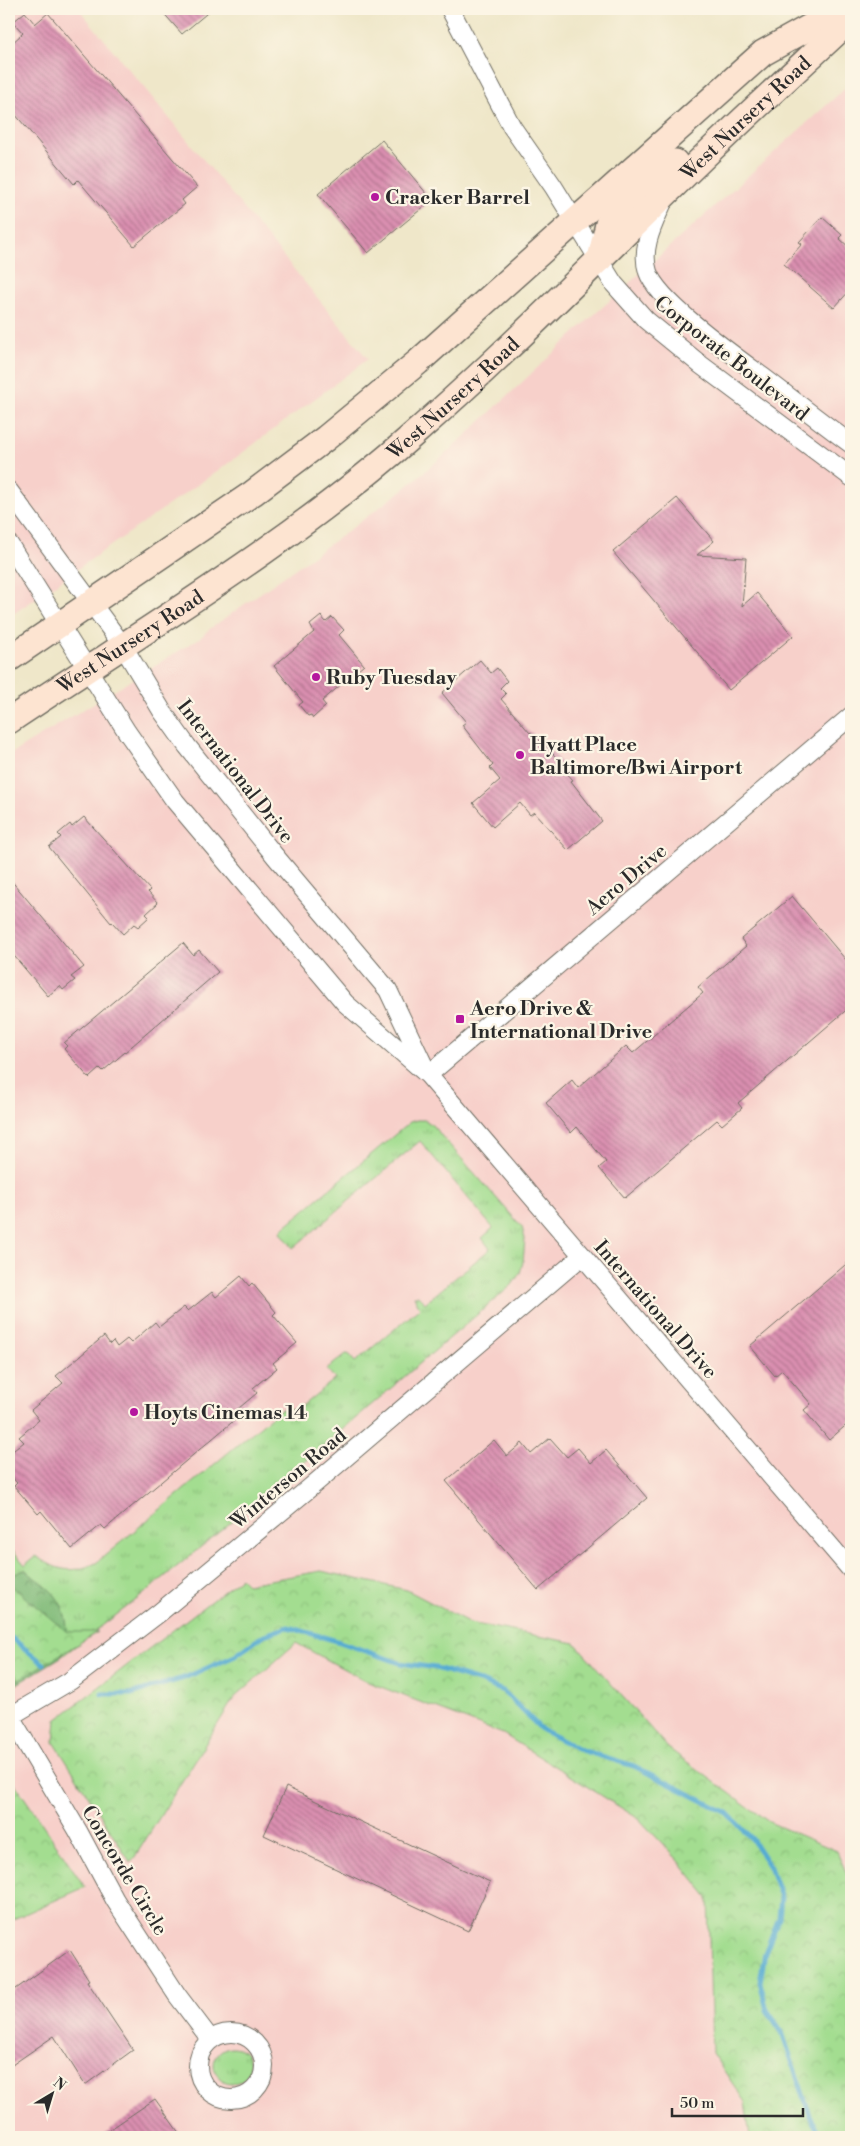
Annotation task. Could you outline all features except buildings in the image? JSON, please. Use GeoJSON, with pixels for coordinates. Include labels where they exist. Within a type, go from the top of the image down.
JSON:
{"type":"FeatureCollection","features":[{"type":"Feature","properties":{"kind":"main road","name":"West Nursery Road"},"geometry":{"type":"LineString","coordinates":[[9,659],[254,493],[326,438],[418,362],[763,53],[842,9]]}},
{"type":"Feature","properties":{"kind":"main road","name":"West Nursery Road"},"geometry":{"type":"LineString","coordinates":[[9,721],[265,551],[340,495],[414,434],[851,19]]}},
{"type":"Feature","properties":{"kind":"main road"},"geometry":{"type":"LineString","coordinates":[[600,259],[608,224],[753,92],[763,53]]}},
{"type":"Feature","properties":{"kind":"street","name":"Corporate Boulevard"},"geometry":{"type":"LineString","coordinates":[[450,9],[512,128],[600,259],[614,284],[646,320],[701,365],[851,477]]}},
{"type":"Feature","properties":{"kind":"street","name":"Corporate Boulevard"},"geometry":{"type":"LineString","coordinates":[[667,193],[650,232],[646,254],[648,272],[658,289],[681,312],[717,342],[851,444]]}},
{"type":"Feature","properties":{"kind":"street","name":"International Drive"},"geometry":{"type":"LineString","coordinates":[[9,491],[123,646],[162,711],[188,746],[275,856],[388,990],[428,1075]]}},
{"type":"Feature","properties":{"kind":"street","name":"International Drive"},"geometry":{"type":"LineString","coordinates":[[9,544],[127,732],[175,801],[345,1003],[428,1075],[851,1570]]}},
{"type":"Feature","properties":{"kind":"street","name":"Aero Drive"},"geometry":{"type":"LineString","coordinates":[[428,1075],[851,716]]}},
{"type":"Feature","properties":{"kind":"street","name":"Winterson Road"},"geometry":{"type":"LineString","coordinates":[[10,1717],[70,1681],[138,1630],[306,1491],[582,1256]]}},
{"type":"Feature","properties":{"kind":"street","name":"Concorde Circle"},"geometry":{"type":"LineString","coordinates":[[10,1717],[78,1831],[115,1900],[177,1994],[211,2040]]}},
{"type":"Feature","properties":{"kind":"shaded area"},"geometry":{"type":"Polygon","coordinates":[[[9,9],[79,9],[368,359],[230,462],[9,617],[9,9]]]}},
{"type":"Feature","properties":{"kind":"shaded area"},"geometry":{"type":"Polygon","coordinates":[[[851,83],[851,1884],[837,1851],[769,1822],[667,1748],[575,1643],[470,1623],[407,1590],[321,1571],[247,1584],[242,1578],[56,1720],[54,1741],[131,1863],[234,1698],[296,1643],[368,1682],[503,1734],[640,1819],[679,1861],[708,1897],[712,2053],[745,2102],[750,2137],[9,2137],[9,1921],[85,1887],[9,1775],[9,1668],[97,1632],[67,1632],[9,1584],[9,755],[200,638],[211,628],[404,489],[449,451],[585,323],[851,83]]]}},
{"type":"Feature","properties":{"kind":"green space"},"geometry":{"type":"Polygon","coordinates":[[[425,1120],[431,1124],[522,1227],[525,1239],[520,1273],[512,1285],[309,1458],[140,1597],[61,1657],[66,1648],[35,1579],[26,1570],[9,1577],[9,1546],[25,1565],[36,1556],[52,1566],[71,1570],[96,1563],[277,1412],[282,1409],[297,1410],[335,1379],[327,1369],[346,1354],[355,1362],[420,1308],[414,1296],[418,1296],[425,1303],[490,1249],[482,1238],[493,1228],[420,1141],[293,1248],[281,1232],[284,1227],[410,1122],[425,1120]]]}},
{"type":"Feature","properties":{"kind":"green space"},"geometry":{"type":"Polygon","coordinates":[[[25,1570],[50,1590],[61,1604],[66,1622],[66,1640],[61,1657],[9,1689],[9,1576],[25,1570]]]}},
{"type":"Feature","properties":{"kind":"green space"},"geometry":{"type":"Polygon","coordinates":[[[321,1571],[407,1590],[470,1623],[575,1643],[668,1748],[769,1822],[837,1851],[851,1884],[851,2137],[750,2137],[745,2102],[712,2053],[708,1897],[679,1861],[639,1819],[503,1734],[368,1682],[296,1643],[234,1698],[131,1863],[54,1742],[56,1720],[241,1578],[247,1584],[321,1571]]]}},
{"type":"Feature","properties":{"kind":"green space"},"geometry":{"type":"Polygon","coordinates":[[[9,1584],[67,1632],[98,1632],[19,1679],[9,1668],[9,1584]]]}},
{"type":"Feature","properties":{"kind":"green space"},"geometry":{"type":"Polygon","coordinates":[[[9,1775],[85,1887],[9,1921],[9,1775]]]}},
{"type":"Feature","properties":{"kind":"green space"},"geometry":{"type":"Polygon","coordinates":[[[232,2047],[239,2048],[245,2052],[249,2058],[249,2072],[245,2078],[239,2082],[232,2083],[225,2082],[219,2078],[215,2072],[214,2065],[215,2058],[219,2052],[225,2048],[232,2047]]]}},
{"type":"Feature","properties":{"kind":"waterway"},"geometry":{"type":"LineString","coordinates":[[102,1694],[131,1694],[184,1678],[235,1656],[264,1635],[288,1627],[337,1641],[400,1663],[436,1668],[479,1681],[503,1691],[542,1730],[581,1750],[634,1766],[727,1813],[752,1839],[770,1867],[781,1897],[779,1918],[765,1953],[760,1982],[767,2010],[782,2032],[810,2115],[822,2137]]}},
{"type":"Feature","properties":{"kind":"waterway"},"geometry":{"type":"LineString","coordinates":[[9,1636],[44,1664]]}},
{"type":"Feature","properties":{"kind":"place","name":"Cracker Barrel"},"geometry":{"type":"Point","coordinates":[375,197]}},
{"type":"Feature","properties":{"kind":"place","name":"Ruby Tuesday"},"geometry":{"type":"Point","coordinates":[316,677]}},
{"type":"Feature","properties":{"kind":"place","name":"Hyatt Place Baltimore/Bwi Airport"},"geometry":{"type":"Point","coordinates":[520,755]}},
{"type":"Feature","properties":{"kind":"place","name":"Aero Drive & International Drive"},"geometry":{"type":"Point","coordinates":[460,1019]}},
{"type":"Feature","properties":{"kind":"place","name":"Hoyts Cinemas 14"},"geometry":{"type":"Point","coordinates":[134,1412]}}]}
